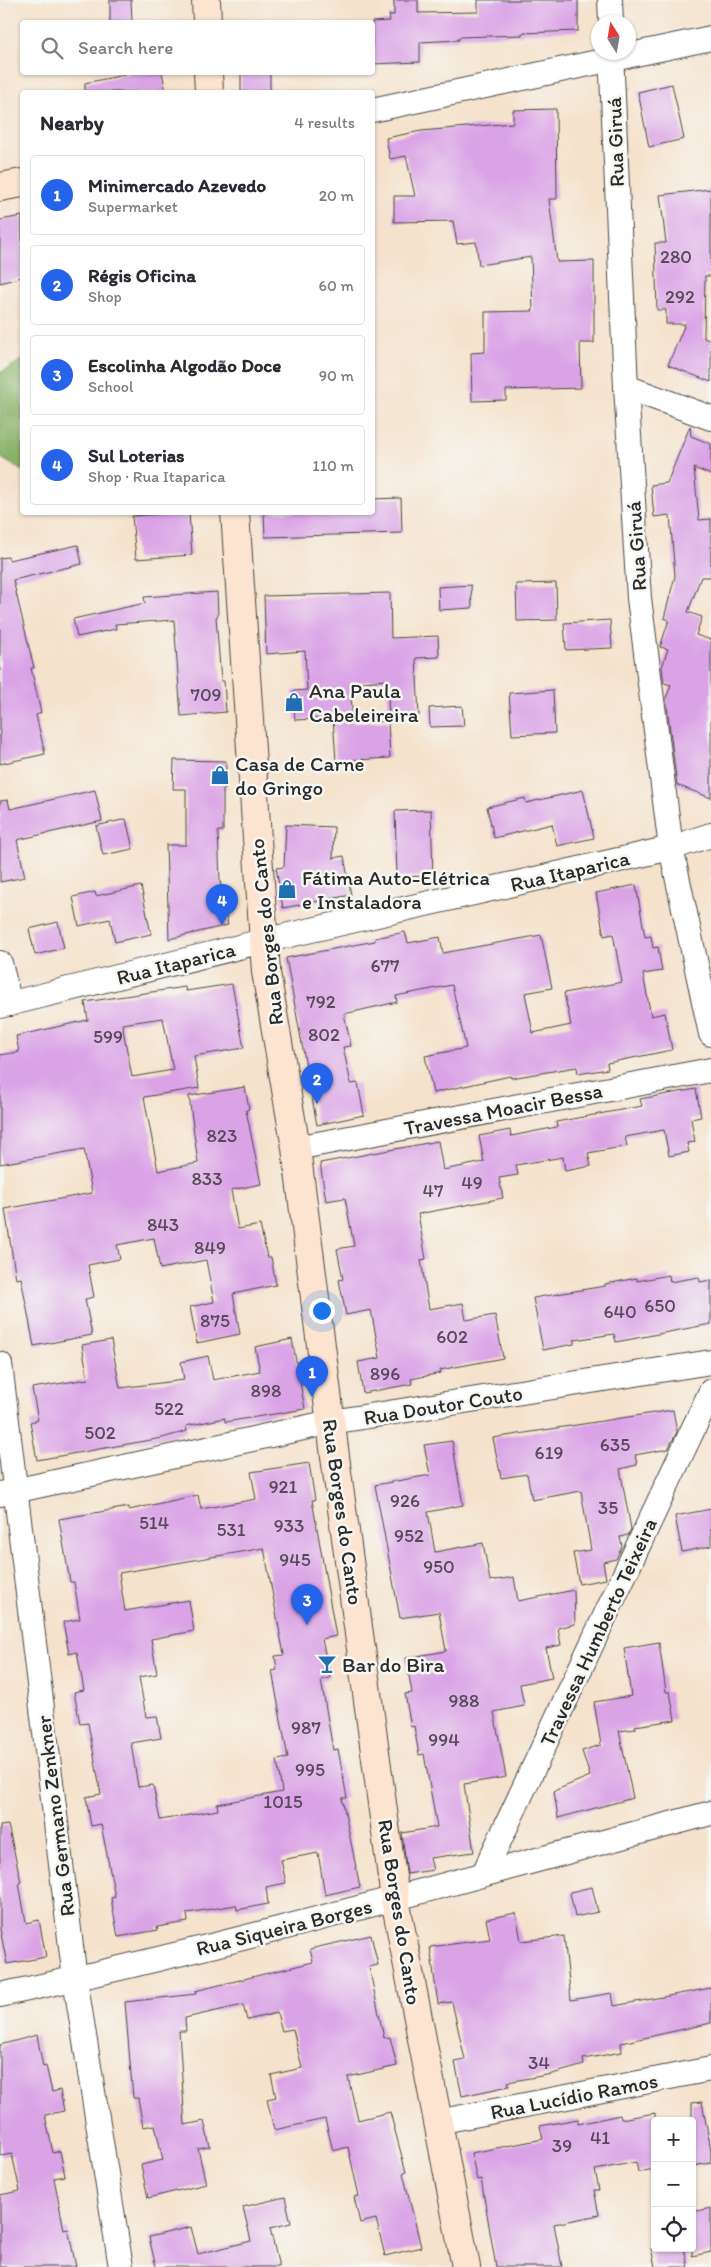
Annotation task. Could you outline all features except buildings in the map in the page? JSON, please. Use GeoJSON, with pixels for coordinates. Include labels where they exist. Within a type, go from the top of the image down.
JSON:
{"type":"FeatureCollection","features":[{"type":"Feature","properties":{"kind":"street"},"geometry":{"type":"LineString","coordinates":[[206,0],[207,20]]}},
{"type":"Feature","properties":{"kind":"street"},"geometry":{"type":"LineString","coordinates":[[610,0],[611,15]]}},
{"type":"Feature","properties":{"kind":"street"},"geometry":{"type":"LineString","coordinates":[[636,52],[711,38]]}},
{"type":"Feature","properties":{"kind":"street"},"geometry":{"type":"LineString","coordinates":[[375,109],[594,60]]}},
{"type":"Feature","properties":{"kind":"street","name":"Rua Giruá"},"geometry":{"type":"LineString","coordinates":[[612,60],[626,387],[639,598],[671,848],[711,1034]]}},
{"type":"Feature","properties":{"kind":"street"},"geometry":{"type":"LineString","coordinates":[[208,75],[209,90]]}},
{"type":"Feature","properties":{"kind":"street"},"geometry":{"type":"LineString","coordinates":[[0,187],[20,183]]}},
{"type":"Feature","properties":{"kind":"street"},"geometry":{"type":"LineString","coordinates":[[626,387],[711,418]]}},
{"type":"Feature","properties":{"kind":"street","name":"Rua Borges do Canto"},"geometry":{"type":"LineString","coordinates":[[235,515],[266,972],[296,1148],[395,1899],[466,2267]]}},
{"type":"Feature","properties":{"kind":"street","name":"Rua Itaparica"},"geometry":{"type":"LineString","coordinates":[[5,1005],[263,941],[671,848],[707,837]]}},
{"type":"Feature","properties":{"kind":"street"},"geometry":{"type":"LineString","coordinates":[[0,963],[5,1005]]}},
{"type":"Feature","properties":{"kind":"street","name":"Travessa Moacir Bessa"},"geometry":{"type":"LineString","coordinates":[[296,1148],[711,1070]]}},
{"type":"Feature","properties":{"kind":"street","name":"Rua Doutor Couto"},"geometry":{"type":"LineString","coordinates":[[8,1492],[331,1422],[711,1362]]}},
{"type":"Feature","properties":{"kind":"street","name":"Rua Germano Zenkner"},"geometry":{"type":"LineString","coordinates":[[0,1364],[8,1492],[75,1979],[121,2267]]}},
{"type":"Feature","properties":{"kind":"street","name":"Travessa Humberto Teixeira"},"geometry":{"type":"LineString","coordinates":[[484,1874],[711,1391]]}},
{"type":"Feature","properties":{"kind":"street","name":"Rua Siqueira Borges"},"geometry":{"type":"LineString","coordinates":[[0,1995],[75,1979],[395,1899],[711,1813]]}},
{"type":"Feature","properties":{"kind":"street","name":"Rua Lucídio Ramos"},"geometry":{"type":"LineString","coordinates":[[437,2122],[711,2070]]}},
{"type":"Feature","properties":{"kind":"green space"},"geometry":{"type":"Polygon","coordinates":[[[20,361],[20,470],[0,457],[0,373],[20,361]]]}},
{"type":"Feature","properties":{"kind":"place","name":"Ana Paula Cabeleireira"},"geometry":{"type":"Point","coordinates":[294,702]}},
{"type":"Feature","properties":{"kind":"place","name":"Casa de Carne do Gringo"},"geometry":{"type":"Point","coordinates":[220,775]}},
{"type":"Feature","properties":{"kind":"place","name":"Fátima Auto-Elétrica e Instaladora"},"geometry":{"type":"Point","coordinates":[287,889]}},
{"type":"Feature","properties":{"kind":"place","name":"Sul Loterias"},"geometry":{"type":"Point","coordinates":[222,925]}},
{"type":"Feature","properties":{"kind":"place","name":"Régis Oficina"},"geometry":{"type":"Point","coordinates":[317,1104]}},
{"type":"Feature","properties":{"kind":"place","name":"Minimercado Azevedo"},"geometry":{"type":"Point","coordinates":[312,1397]}},
{"type":"Feature","properties":{"kind":"place","name":"Escolinha Algodão Doce"},"geometry":{"type":"Point","coordinates":[307,1625]}},
{"type":"Feature","properties":{"kind":"place","name":"Bar do Bira"},"geometry":{"type":"Point","coordinates":[327,1664]}}]}
